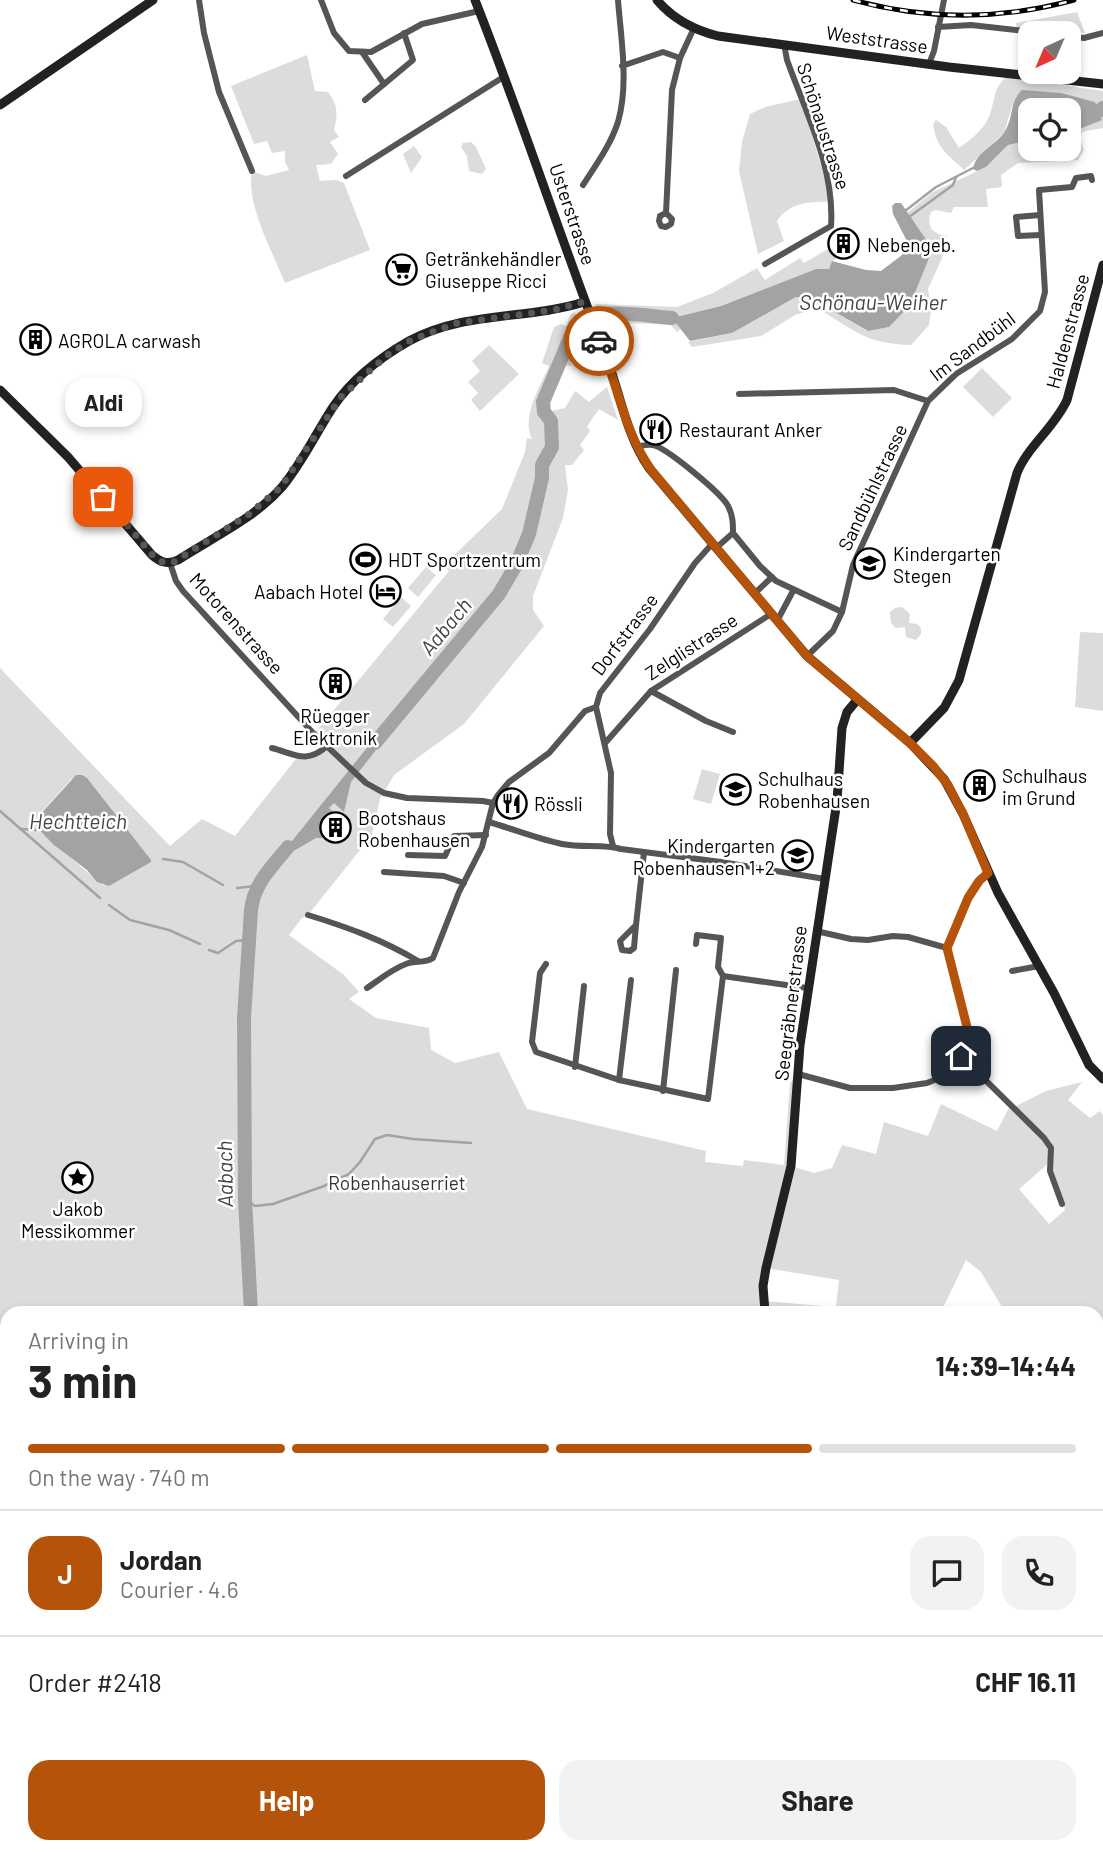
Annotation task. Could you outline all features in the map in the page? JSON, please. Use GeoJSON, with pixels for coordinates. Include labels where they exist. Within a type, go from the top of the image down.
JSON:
{"type":"FeatureCollection","features":[{"type":"Feature","properties":{"kind":"street"},"geometry":{"type":"LineString","coordinates":[[0,105],[153,0]]}},
{"type":"Feature","properties":{"kind":"street"},"geometry":{"type":"LineString","coordinates":[[199,0],[204,33],[219,92],[252,171]]}},
{"type":"Feature","properties":{"kind":"street"},"geometry":{"type":"LineString","coordinates":[[321,0],[334,33],[349,51],[362,52],[371,52],[404,33],[443,18],[463,16],[479,10]]}},
{"type":"Feature","properties":{"kind":"street","name":"Usterstrasse"},"geometry":{"type":"LineString","coordinates":[[475,0],[505,76],[592,324],[612,372],[636,447],[652,471],[807,656],[910,743],[948,785],[988,873],[1039,966],[1088,1065],[1103,1079]]}},
{"type":"Feature","properties":{"kind":"street","name":"Weststrasse"},"geometry":{"type":"LineString","coordinates":[[657,0],[674,17],[694,28],[718,36],[1103,84]]}},
{"type":"Feature","properties":{"kind":"street"},"geometry":{"type":"LineString","coordinates":[[929,64],[944,0]]}},
{"type":"Feature","properties":{"kind":"street"},"geometry":{"type":"LineString","coordinates":[[583,185],[618,120],[622,98],[622,66],[618,1]]}},
{"type":"Feature","properties":{"kind":"street"},"geometry":{"type":"LineString","coordinates":[[938,27],[971,24],[1018,30]]}},
{"type":"Feature","properties":{"kind":"street"},"geometry":{"type":"LineString","coordinates":[[666,213],[672,97],[680,58],[694,28]]}},
{"type":"Feature","properties":{"kind":"street"},"geometry":{"type":"LineString","coordinates":[[365,100],[413,60],[404,33]]}},
{"type":"Feature","properties":{"kind":"street"},"geometry":{"type":"LineString","coordinates":[[1082,38],[1103,33]]}},
{"type":"Feature","properties":{"kind":"street","name":"Schönaustrasse"},"geometry":{"type":"LineString","coordinates":[[765,264],[831,226],[832,202],[827,175],[787,60],[785,44]]}},
{"type":"Feature","properties":{"kind":"street"},"geometry":{"type":"LineString","coordinates":[[362,52],[384,85]]}},
{"type":"Feature","properties":{"kind":"street"},"geometry":{"type":"LineString","coordinates":[[622,66],[663,52],[680,58]]}},
{"type":"Feature","properties":{"kind":"street"},"geometry":{"type":"LineString","coordinates":[[346,176],[505,76]]}},
{"type":"Feature","properties":{"kind":"street","name":"Im Sandbühl"},"geometry":{"type":"LineString","coordinates":[[928,401],[956,374],[1012,339],[1040,311],[1045,292],[1039,190],[1072,187],[1076,177],[1091,176],[1092,180]]}},
{"type":"Feature","properties":{"kind":"street"},"geometry":{"type":"LineString","coordinates":[[1040,215],[1016,217],[1018,236],[1041,235]]}},
{"type":"Feature","properties":{"kind":"street","name":"Haldenstrasse"},"geometry":{"type":"LineString","coordinates":[[910,743],[944,708],[959,680],[1017,473],[1024,458],[1056,420],[1067,400],[1103,265]]}},
{"type":"Feature","properties":{"kind":"street"},"geometry":{"type":"LineString","coordinates":[[170,563],[248,515],[281,487],[341,397],[386,356],[411,340],[457,323],[586,307]]}},
{"type":"Feature","properties":{"kind":"street","name":"Motorenstrasse"},"geometry":{"type":"LineString","coordinates":[[0,390],[68,457],[152,555],[160,561],[170,563],[176,582],[183,591],[326,747],[359,778],[384,793],[401,797],[493,803]]}},
{"type":"Feature","properties":{"kind":"street"},"geometry":{"type":"LineString","coordinates":[[739,394],[894,390],[928,401]]}},
{"type":"Feature","properties":{"kind":"street","name":"Sandbühlstrasse"},"geometry":{"type":"LineString","coordinates":[[807,656],[833,631],[842,612],[853,565],[928,401]]}},
{"type":"Feature","properties":{"kind":"street"},"geometry":{"type":"LineString","coordinates":[[636,447],[649,444],[660,447],[715,489],[723,497],[732,515],[733,533],[772,578],[793,591],[842,612]]}},
{"type":"Feature","properties":{"kind":"street","name":"Dorfstrasse"},"geometry":{"type":"LineString","coordinates":[[367,989],[402,966],[418,961],[427,962],[436,954],[464,883],[479,855],[493,803],[509,782],[549,753],[585,710],[596,707],[603,687],[650,629],[695,563],[733,533]]}},
{"type":"Feature","properties":{"kind":"street"},"geometry":{"type":"LineString","coordinates":[[754,594],[772,578]]}},
{"type":"Feature","properties":{"kind":"street"},"geometry":{"type":"LineString","coordinates":[[774,618],[793,591]]}},
{"type":"Feature","properties":{"kind":"street","name":"Zelglistrasse"},"geometry":{"type":"LineString","coordinates":[[606,742],[651,691],[774,618]]}},
{"type":"Feature","properties":{"kind":"street"},"geometry":{"type":"LineString","coordinates":[[651,691],[706,721],[733,732]]}},
{"type":"Feature","properties":{"kind":"street","name":"Seegräbnerstrasse"},"geometry":{"type":"LineString","coordinates":[[765,1306],[763,1286],[766,1268],[791,1166],[807,988],[839,790],[842,728],[848,712],[857,700]]}},
{"type":"Feature","properties":{"kind":"street"},"geometry":{"type":"LineString","coordinates":[[596,707],[606,742],[612,785],[610,834],[613,846]]}},
{"type":"Feature","properties":{"kind":"street"},"geometry":{"type":"LineString","coordinates":[[272,748],[309,758],[326,747]]}},
{"type":"Feature","properties":{"kind":"street"},"geometry":{"type":"LineString","coordinates":[[489,822],[560,844],[605,848],[613,846],[824,879]]}},
{"type":"Feature","properties":{"kind":"street"},"geometry":{"type":"LineString","coordinates":[[408,855],[445,856],[449,853],[454,836],[486,835]]}},
{"type":"Feature","properties":{"kind":"street"},"geometry":{"type":"LineString","coordinates":[[636,925],[644,852]]}},
{"type":"Feature","properties":{"kind":"street"},"geometry":{"type":"LineString","coordinates":[[384,873],[444,876],[464,883]]}},
{"type":"Feature","properties":{"kind":"street"},"geometry":{"type":"LineString","coordinates":[[798,1074],[850,1088],[893,1088],[937,1079],[947,1072],[961,1056],[967,1027],[947,948],[968,898],[988,873]]}},
{"type":"Feature","properties":{"kind":"street"},"geometry":{"type":"LineString","coordinates":[[308,915],[349,927],[418,961]]}},
{"type":"Feature","properties":{"kind":"street"},"geometry":{"type":"LineString","coordinates":[[816,931],[851,939],[908,937],[947,948]]}},
{"type":"Feature","properties":{"kind":"street"},"geometry":{"type":"LineString","coordinates":[[546,964],[540,973],[532,1046],[538,1053],[619,1080],[708,1099],[723,976],[718,967],[721,938],[697,935],[696,944]]}},
{"type":"Feature","properties":{"kind":"street"},"geometry":{"type":"LineString","coordinates":[[1012,971],[1039,966]]}},
{"type":"Feature","properties":{"kind":"street"},"geometry":{"type":"LineString","coordinates":[[663,1091],[676,970]]}},
{"type":"Feature","properties":{"kind":"street"},"geometry":{"type":"LineString","coordinates":[[723,976],[807,988]]}},
{"type":"Feature","properties":{"kind":"street"},"geometry":{"type":"LineString","coordinates":[[619,1080],[631,980]]}},
{"type":"Feature","properties":{"kind":"street"},"geometry":{"type":"LineString","coordinates":[[575,1067],[584,986]]}},
{"type":"Feature","properties":{"kind":"street"},"geometry":{"type":"LineString","coordinates":[[961,1056],[1044,1138],[1051,1149],[1050,1171],[1062,1204]]}},
{"type":"Feature","properties":{"kind":"green space"},"geometry":{"type":"Polygon","coordinates":[[[1077,12],[1080,21],[1027,21],[1077,12]]]}},
{"type":"Feature","properties":{"kind":"green space"},"geometry":{"type":"Polygon","coordinates":[[[307,55],[315,91],[328,92],[334,101],[334,130],[339,137],[330,142],[338,154],[331,164],[316,165],[320,181],[336,180],[344,183],[370,250],[285,283],[261,227],[251,183],[252,171],[266,176],[289,170],[285,162],[285,151],[272,153],[267,141],[254,144],[231,86],[307,55]]]}},
{"type":"Feature","properties":{"kind":"green space"},"geometry":{"type":"Polygon","coordinates":[[[1006,77],[1018,79],[1018,84],[1054,84],[1103,91],[1103,128],[1081,134],[1081,127],[1086,126],[1099,111],[1095,102],[1081,100],[1081,98],[1018,98],[1018,106],[1012,106],[1004,133],[964,170],[940,145],[933,124],[936,120],[946,127],[959,148],[985,124],[1001,82],[1006,77]]]}},
{"type":"Feature","properties":{"kind":"green space"},"geometry":{"type":"Polygon","coordinates":[[[801,99],[832,202],[809,203],[788,210],[777,221],[784,241],[758,254],[739,171],[742,142],[750,114],[765,107],[801,99]]]}},
{"type":"Feature","properties":{"kind":"green space"},"geometry":{"type":"Polygon","coordinates":[[[471,142],[486,169],[482,174],[469,171],[467,156],[461,147],[463,143],[471,142]]]}},
{"type":"Feature","properties":{"kind":"green space"},"geometry":{"type":"Polygon","coordinates":[[[1018,143],[1018,161],[1058,161],[1018,163],[1001,175],[1002,187],[986,189],[988,207],[954,207],[951,213],[936,210],[931,212],[929,221],[932,229],[947,236],[942,258],[928,289],[931,310],[929,325],[911,345],[871,339],[817,308],[795,315],[761,336],[692,347],[688,342],[732,333],[796,297],[812,299],[867,331],[889,327],[914,225],[907,213],[933,192],[986,167],[1008,145],[1018,143]]]}},
{"type":"Feature","properties":{"kind":"green space"},"geometry":{"type":"Polygon","coordinates":[[[414,146],[422,157],[411,173],[403,154],[414,146]]]}},
{"type":"Feature","properties":{"kind":"green space"},"geometry":{"type":"Polygon","coordinates":[[[835,245],[842,255],[832,261],[829,269],[816,269],[721,306],[672,318],[681,329],[677,332],[670,324],[603,323],[595,304],[677,307],[713,293],[757,268],[765,280],[800,258],[804,263],[835,245]]]}},
{"type":"Feature","properties":{"kind":"green space","name":"Robenhauserriet"},"geometry":{"type":"Polygon","coordinates":[[[575,312],[588,351],[570,361],[572,366],[563,365],[545,408],[552,411],[565,408],[575,391],[589,402],[607,387],[618,420],[599,409],[587,426],[590,431],[580,445],[584,450],[572,465],[565,465],[568,490],[563,518],[533,596],[533,610],[544,626],[464,724],[394,775],[380,799],[369,848],[364,845],[289,935],[344,975],[359,992],[349,999],[376,1018],[429,1028],[431,1050],[455,1063],[499,1052],[527,1109],[706,1151],[705,1162],[743,1166],[744,1160],[784,1165],[790,1083],[798,1074],[791,1166],[814,1173],[832,1168],[842,1145],[876,1154],[884,1122],[928,1136],[941,1104],[997,1131],[1011,1104],[1014,1107],[1046,1091],[1082,1082],[1068,1100],[1090,1118],[1100,1111],[1103,1115],[1103,1306],[1001,1306],[981,1272],[966,1260],[944,1306],[836,1306],[839,1280],[766,1268],[764,1301],[824,1306],[0,1306],[0,668],[170,846],[202,819],[235,836],[299,755],[309,757],[325,747],[314,734],[449,571],[444,565],[502,509],[525,452],[527,438],[532,439],[529,430],[530,412],[549,366],[542,363],[554,327],[561,324],[566,326],[571,314],[575,312]],[[72,778],[40,814],[36,824],[41,833],[103,885],[150,862],[72,778]],[[1051,1161],[1019,1189],[1049,1224],[1065,1210],[1050,1171],[1051,1161]]]}},
{"type":"Feature","properties":{"kind":"green space"},"geometry":{"type":"Polygon","coordinates":[[[489,345],[519,374],[480,411],[471,400],[478,393],[468,382],[480,371],[472,361],[489,345]]]}},
{"type":"Feature","properties":{"kind":"green space"},"geometry":{"type":"Polygon","coordinates":[[[982,368],[1012,398],[993,417],[963,387],[982,368]]]}},
{"type":"Feature","properties":{"kind":"green space"},"geometry":{"type":"Polygon","coordinates":[[[426,567],[436,575],[418,597],[408,588],[426,567]]]}},
{"type":"Feature","properties":{"kind":"green space"},"geometry":{"type":"Polygon","coordinates":[[[401,597],[411,606],[393,627],[383,619],[401,597]]]}},
{"type":"Feature","properties":{"kind":"green space"},"geometry":{"type":"Polygon","coordinates":[[[902,607],[910,614],[909,623],[917,624],[921,628],[921,634],[916,640],[906,637],[905,627],[896,628],[891,623],[890,612],[902,607]]]}},
{"type":"Feature","properties":{"kind":"green space"},"geometry":{"type":"Polygon","coordinates":[[[1080,632],[1103,633],[1103,711],[1075,707],[1080,632]]]}},
{"type":"Feature","properties":{"kind":"green space"},"geometry":{"type":"Polygon","coordinates":[[[702,769],[720,774],[711,804],[693,799],[702,769]]]}},
{"type":"Feature","properties":{"kind":"water"},"geometry":{"type":"Polygon","coordinates":[[[1022,90],[1061,93],[1080,98],[1018,98],[1018,143],[1008,145],[986,167],[977,171],[973,169],[982,153],[1005,131],[1018,95],[1022,90]]]}},
{"type":"Feature","properties":{"kind":"water"},"geometry":{"type":"Polygon","coordinates":[[[1081,98],[1095,102],[1102,120],[1082,128],[1081,98]]]}},
{"type":"Feature","properties":{"kind":"water","name":"Schönau-Weiher"},"geometry":{"type":"Polygon","coordinates":[[[901,203],[927,241],[929,258],[910,305],[889,327],[868,331],[812,299],[796,297],[732,333],[690,341],[672,318],[721,306],[816,269],[829,269],[832,261],[881,271],[902,255],[909,245],[893,214],[892,206],[901,203]]]}},
{"type":"Feature","properties":{"kind":"water"},"geometry":{"type":"Polygon","coordinates":[[[387,729],[386,737],[351,782],[344,812],[334,803],[329,808],[340,818],[322,838],[316,838],[276,861],[378,734],[387,729]]]}},
{"type":"Feature","properties":{"kind":"water","name":"Hechtteich"},"geometry":{"type":"Polygon","coordinates":[[[76,775],[87,778],[151,860],[109,886],[97,882],[87,870],[54,845],[36,827],[37,818],[76,775]]]}},
{"type":"Feature","properties":{"kind":"waterway","name":"Aabach"},"geometry":{"type":"LineString","coordinates":[[1099,111],[1103,108]]}},
{"type":"Feature","properties":{"kind":"waterway","name":"Aabach"},"geometry":{"type":"LineString","coordinates":[[905,211],[936,187],[973,168]]}},
{"type":"Feature","properties":{"kind":"waterway","name":"Aabach"},"geometry":{"type":"LineString","coordinates":[[909,217],[953,185],[956,177]]}},
{"type":"Feature","properties":{"kind":"waterway","name":"Aabach"},"geometry":{"type":"LineString","coordinates":[[375,743],[499,594],[516,565],[529,534],[542,478],[542,465],[552,447],[551,421],[544,412],[543,402],[575,326],[584,320],[608,314],[672,318]]}},
{"type":"Feature","properties":{"kind":"waterway"},"geometry":{"type":"LineString","coordinates":[[0,811],[100,898]]}},
{"type":"Feature","properties":{"kind":"waterway"},"geometry":{"type":"LineString","coordinates":[[20,829],[38,830]]}},
{"type":"Feature","properties":{"kind":"waterway","name":"Aabach"},"geometry":{"type":"LineString","coordinates":[[251,1306],[245,1199],[244,1018],[251,910],[260,883],[288,847]]}},
{"type":"Feature","properties":{"kind":"waterway"},"geometry":{"type":"LineString","coordinates":[[163,859],[183,862],[223,885]]}},
{"type":"Feature","properties":{"kind":"waterway"},"geometry":{"type":"LineString","coordinates":[[237,888],[257,886]]}},
{"type":"Feature","properties":{"kind":"waterway"},"geometry":{"type":"LineString","coordinates":[[109,905],[130,920],[169,930],[200,944]]}},
{"type":"Feature","properties":{"kind":"waterway"},"geometry":{"type":"LineString","coordinates":[[209,950],[218,953],[236,941],[249,940]]}},
{"type":"Feature","properties":{"kind":"waterway"},"geometry":{"type":"LineString","coordinates":[[245,1199],[255,1206],[273,1204],[324,1186],[349,1174],[375,1139],[387,1135],[471,1143]]}},
{"type":"Feature","properties":{"kind":"railway"},"geometry":{"type":"LineString","coordinates":[[853,0],[908,11],[964,15],[1019,11],[1074,0]]}},
{"type":"Feature","properties":{"kind":"way so far"},"geometry":{"type":"LineString","coordinates":[[103,497],[156,559],[165,563],[174,562],[264,504],[291,474],[334,405],[352,384],[386,356],[411,340],[457,323],[554,310],[584,302],[599,341]]}},
{"type":"Feature","properties":{"kind":"place","name":"Nebengeb."},"geometry":{"type":"Point","coordinates":[844,244]}},
{"type":"Feature","properties":{"kind":"place","name":"Getränkehändler Giuseppe Ricci"},"geometry":{"type":"Point","coordinates":[402,269]}},
{"type":"Feature","properties":{"kind":"place","name":"AGROLA carwash"},"geometry":{"type":"Point","coordinates":[35,340]}},
{"type":"Feature","properties":{"kind":"place","name":"Restaurant Anker"},"geometry":{"type":"Point","coordinates":[656,429]}},
{"type":"Feature","properties":{"kind":"place","name":"Aldi"},"geometry":{"type":"Point","coordinates":[103,497]}},
{"type":"Feature","properties":{"kind":"place","name":"HDT Sportzentrum"},"geometry":{"type":"Point","coordinates":[365,559]}},
{"type":"Feature","properties":{"kind":"place","name":"Kindergarten Stegen"},"geometry":{"type":"Point","coordinates":[870,564]}},
{"type":"Feature","properties":{"kind":"place","name":"Aabach Hotel"},"geometry":{"type":"Point","coordinates":[386,591]}},
{"type":"Feature","properties":{"kind":"place","name":"Rüegger Elektronik"},"geometry":{"type":"Point","coordinates":[335,684]}},
{"type":"Feature","properties":{"kind":"place","name":"Schulhaus im Grund"},"geometry":{"type":"Point","coordinates":[979,786]}},
{"type":"Feature","properties":{"kind":"place","name":"Schulhaus Robenhausen"},"geometry":{"type":"Point","coordinates":[735,789]}},
{"type":"Feature","properties":{"kind":"place","name":"Rössli"},"geometry":{"type":"Point","coordinates":[511,803]}},
{"type":"Feature","properties":{"kind":"place","name":"Bootshaus Robenhausen"},"geometry":{"type":"Point","coordinates":[335,828]}},
{"type":"Feature","properties":{"kind":"place","name":"Kindergarten Robenhausen 1+2"},"geometry":{"type":"Point","coordinates":[798,856]}},
{"type":"Feature","properties":{"kind":"place","name":"Jakob Messikommer"},"geometry":{"type":"Point","coordinates":[78,1177]}},
{"type":"Feature","properties":{"kind":"route"},"geometry":{"type":"LineString","coordinates":[[599,341],[616,383],[632,438],[652,471],[815,665],[910,743],[934,767],[948,785],[963,814],[988,873],[968,898],[947,948],[967,1027],[965,1048],[961,1056]]}}]}
